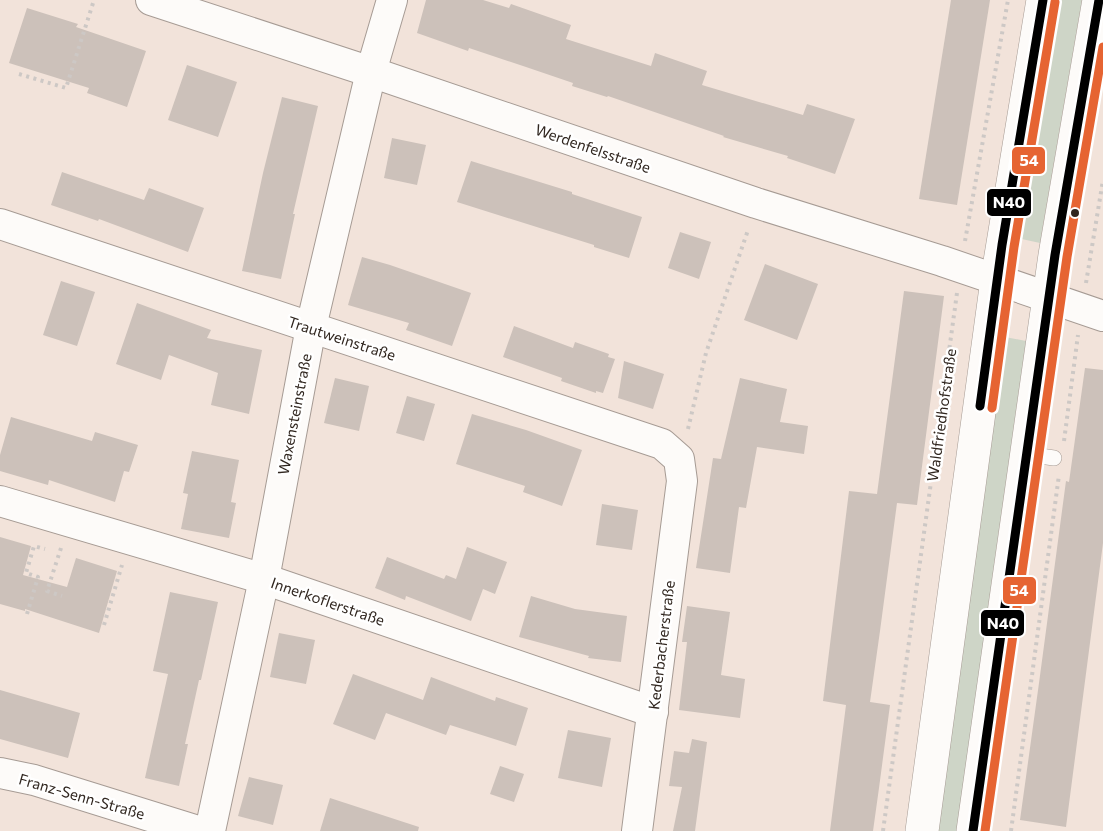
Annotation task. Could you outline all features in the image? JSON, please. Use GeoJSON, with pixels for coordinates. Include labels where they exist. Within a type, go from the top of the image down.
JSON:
{"type":"FeatureCollection","features":[{"type":"Feature","properties":{"kind":"main road"},"geometry":{"type":"LineString","coordinates":[[922,831],[997,280],[1042,0]]}},
{"type":"Feature","properties":{"kind":"main road"},"geometry":{"type":"LineString","coordinates":[[973,831],[1051,458],[1049,297],[1100,0]]}},
{"type":"Feature","properties":{"kind":"street","name":"Werdenfelsstraße"},"geometry":{"type":"LineString","coordinates":[[151,0],[756,203],[961,267],[1093,312]]}},
{"type":"Feature","properties":{"kind":"street","name":"Waxensteinstraße"},"geometry":{"type":"LineString","coordinates":[[210,831],[264,579],[311,327],[371,72],[392,0]]}},
{"type":"Feature","properties":{"kind":"street","name":"Trautweinstraße"},"geometry":{"type":"LineString","coordinates":[[0,224],[662,444],[679,459]]}},
{"type":"Feature","properties":{"kind":"street","name":"Kederbacherstraße"},"geometry":{"type":"LineString","coordinates":[[637,831],[682,482],[679,459]]}},
{"type":"Feature","properties":{"kind":"street","name":"Innerkoflerstraße"},"geometry":{"type":"LineString","coordinates":[[0,501],[264,579],[653,712]]}},
{"type":"Feature","properties":{"kind":"street","name":"Franz-Senn-Straße"},"geometry":{"type":"LineString","coordinates":[[0,773],[34,780],[198,831]]}},
{"type":"Feature","properties":{"kind":"path"},"geometry":{"type":"LineString","coordinates":[[19,74],[66,88],[94,0]]}},
{"type":"Feature","properties":{"kind":"path","name":"Waldfriedhofstraße"},"geometry":{"type":"LineString","coordinates":[[883,831],[961,267],[1008,0]]}},
{"type":"Feature","properties":{"kind":"path"},"geometry":{"type":"LineString","coordinates":[[1011,831],[1051,458],[1093,312],[1103,180]]}},
{"type":"Feature","properties":{"kind":"path"},"geometry":{"type":"LineString","coordinates":[[679,459],[706,353],[756,203]]}},
{"type":"Feature","properties":{"kind":"path"},"geometry":{"type":"LineString","coordinates":[[62,596],[47,591],[69,521]]}},
{"type":"Feature","properties":{"kind":"path"},"geometry":{"type":"LineString","coordinates":[[104,625],[130,539]]}},
{"type":"Feature","properties":{"kind":"path"},"geometry":{"type":"LineString","coordinates":[[27,614],[38,577],[26,573],[34,546],[45,549]]}},
{"type":"Feature","properties":{"kind":"shaded area"},"geometry":{"type":"Polygon","coordinates":[[[1054,0],[1082,0],[1040,243],[1013,237],[1054,0]]]}},
{"type":"Feature","properties":{"kind":"shaded area"},"geometry":{"type":"Polygon","coordinates":[[[1000,336],[1026,341],[959,831],[933,831],[1000,336]]]}},
{"type":"Feature","properties":{"kind":"building"},"geometry":{"type":"Polygon","coordinates":[[[426,0],[483,0],[509,8],[511,4],[571,25],[566,39],[651,66],[655,53],[707,71],[702,85],[803,115],[807,104],[855,119],[835,174],[787,158],[788,156],[723,137],[608,96],[572,86],[573,83],[526,67],[469,48],[468,51],[417,33],[426,0]]]}},
{"type":"Feature","properties":{"kind":"building"},"geometry":{"type":"Polygon","coordinates":[[[951,0],[990,0],[957,205],[919,199],[951,0]]]}},
{"type":"Feature","properties":{"kind":"building"},"geometry":{"type":"Polygon","coordinates":[[[27,8],[78,24],[76,27],[146,51],[127,107],[87,93],[89,88],[9,63],[27,8]]]}},
{"type":"Feature","properties":{"kind":"building"},"geometry":{"type":"Polygon","coordinates":[[[187,65],[237,82],[218,137],[168,120],[187,65]]]}},
{"type":"Feature","properties":{"kind":"building"},"geometry":{"type":"Polygon","coordinates":[[[282,97],[318,106],[293,214],[295,214],[281,279],[242,271],[282,97]]]}},
{"type":"Feature","properties":{"kind":"building"},"geometry":{"type":"Polygon","coordinates":[[[392,138],[426,145],[417,185],[384,178],[392,138]]]}},
{"type":"Feature","properties":{"kind":"building"},"geometry":{"type":"Polygon","coordinates":[[[471,161],[572,192],[572,194],[642,217],[629,258],[457,202],[471,161]]]}},
{"type":"Feature","properties":{"kind":"building"},"geometry":{"type":"Polygon","coordinates":[[[62,172],[144,200],[149,188],[204,208],[188,252],[99,219],[98,221],[51,205],[62,172]]]}},
{"type":"Feature","properties":{"kind":"building"},"geometry":{"type":"Polygon","coordinates":[[[680,232],[711,242],[699,279],[668,268],[680,232]]]}},
{"type":"Feature","properties":{"kind":"building"},"geometry":{"type":"Polygon","coordinates":[[[362,257],[471,293],[452,346],[406,330],[409,323],[348,305],[362,257]]]}},
{"type":"Feature","properties":{"kind":"building"},"geometry":{"type":"Polygon","coordinates":[[[765,264],[818,284],[797,340],[744,320],[765,264]]]}},
{"type":"Feature","properties":{"kind":"building"},"geometry":{"type":"Polygon","coordinates":[[[61,281],[95,292],[77,346],[43,335],[61,281]]]}},
{"type":"Feature","properties":{"kind":"building"},"geometry":{"type":"Polygon","coordinates":[[[904,291],[944,296],[917,505],[897,503],[870,702],[890,705],[879,788],[873,831],[830,831],[846,705],[823,701],[849,491],[877,494],[904,291]]]}},
{"type":"Feature","properties":{"kind":"building"},"geometry":{"type":"Polygon","coordinates":[[[137,303],[211,330],[207,338],[262,350],[249,414],[211,405],[218,373],[169,355],[161,380],[116,364],[137,303]]]}},
{"type":"Feature","properties":{"kind":"building"},"geometry":{"type":"Polygon","coordinates":[[[514,326],[573,348],[575,342],[609,354],[608,357],[615,359],[603,393],[596,391],[596,393],[561,381],[562,378],[503,357],[514,326]]]}},
{"type":"Feature","properties":{"kind":"building"},"geometry":{"type":"Polygon","coordinates":[[[624,361],[664,374],[653,409],[618,398],[624,361]]]}},
{"type":"Feature","properties":{"kind":"building"},"geometry":{"type":"Polygon","coordinates":[[[1085,368],[1103,370],[1103,543],[1066,827],[1020,820],[1066,481],[1069,482],[1085,368]]]}},
{"type":"Feature","properties":{"kind":"building"},"geometry":{"type":"Polygon","coordinates":[[[335,378],[369,386],[359,431],[324,423],[335,378]]]}},
{"type":"Feature","properties":{"kind":"building"},"geometry":{"type":"Polygon","coordinates":[[[740,378],[787,389],[780,422],[808,426],[804,454],[757,447],[746,508],[739,507],[730,573],[696,568],[713,458],[721,459],[740,378]]]}},
{"type":"Feature","properties":{"kind":"building"},"geometry":{"type":"Polygon","coordinates":[[[407,396],[435,404],[424,441],[396,433],[407,396]]]}},
{"type":"Feature","properties":{"kind":"building"},"geometry":{"type":"Polygon","coordinates":[[[472,414],[582,450],[562,506],[523,492],[525,486],[456,464],[472,414]]]}},
{"type":"Feature","properties":{"kind":"building"},"geometry":{"type":"Polygon","coordinates":[[[11,417],[92,441],[95,432],[138,445],[129,472],[124,471],[115,502],[49,480],[48,485],[0,471],[0,455],[11,417]]]}},
{"type":"Feature","properties":{"kind":"building"},"geometry":{"type":"Polygon","coordinates":[[[192,451],[239,460],[231,502],[236,503],[229,538],[181,529],[188,494],[183,493],[192,451]]]}},
{"type":"Feature","properties":{"kind":"building"},"geometry":{"type":"Polygon","coordinates":[[[602,504],[638,510],[632,550],[596,545],[602,504]]]}},
{"type":"Feature","properties":{"kind":"building"},"geometry":{"type":"Polygon","coordinates":[[[0,537],[31,546],[23,575],[67,587],[76,558],[117,571],[99,633],[25,609],[25,611],[0,604],[0,537]]]}},
{"type":"Feature","properties":{"kind":"building"},"geometry":{"type":"Polygon","coordinates":[[[467,547],[507,562],[495,594],[483,589],[471,621],[406,596],[405,600],[375,588],[387,557],[444,579],[446,575],[456,579],[467,547]]]}},
{"type":"Feature","properties":{"kind":"building"},"geometry":{"type":"Polygon","coordinates":[[[170,592],[218,602],[185,744],[188,744],[179,786],[145,778],[168,674],[153,671],[170,592]]]}},
{"type":"Feature","properties":{"kind":"building"},"geometry":{"type":"Polygon","coordinates":[[[531,596],[575,609],[627,616],[621,662],[588,658],[589,656],[519,637],[531,596]]]}},
{"type":"Feature","properties":{"kind":"building"},"geometry":{"type":"Polygon","coordinates":[[[687,606],[730,612],[721,675],[745,679],[740,718],[679,710],[687,642],[682,642],[687,606]]]}},
{"type":"Feature","properties":{"kind":"building"},"geometry":{"type":"Polygon","coordinates":[[[279,633],[315,640],[306,684],[270,677],[279,633]]]}},
{"type":"Feature","properties":{"kind":"building"},"geometry":{"type":"Polygon","coordinates":[[[353,674],[423,700],[431,677],[495,701],[496,697],[528,708],[516,746],[450,725],[446,735],[386,713],[375,740],[333,724],[353,674]]]}},
{"type":"Feature","properties":{"kind":"building"},"geometry":{"type":"Polygon","coordinates":[[[0,690],[80,713],[68,758],[0,739],[0,690]]]}},
{"type":"Feature","properties":{"kind":"building"},"geometry":{"type":"Polygon","coordinates":[[[568,730],[611,738],[602,787],[558,778],[568,730]]]}},
{"type":"Feature","properties":{"kind":"building"},"geometry":{"type":"Polygon","coordinates":[[[692,739],[707,742],[695,831],[673,831],[682,787],[669,786],[674,751],[689,753],[692,739]]]}},
{"type":"Feature","properties":{"kind":"building"},"geometry":{"type":"Polygon","coordinates":[[[500,766],[524,774],[514,802],[490,794],[500,766]]]}},
{"type":"Feature","properties":{"kind":"building"},"geometry":{"type":"Polygon","coordinates":[[[249,777],[283,785],[273,825],[238,816],[249,777]]]}},
{"type":"Feature","properties":{"kind":"building"},"geometry":{"type":"Polygon","coordinates":[[[330,798],[419,827],[418,831],[320,831],[330,798]]]}},
{"type":"Feature","properties":{"kind":"transit line","name":"N40"},"geometry":{"type":"LineString","coordinates":[[980,406],[1002,245],[1043,0]]}},
{"type":"Feature","properties":{"kind":"transit line","name":"N40"},"geometry":{"type":"LineString","coordinates":[[973,831],[1055,255],[1099,0]]}},
{"type":"Feature","properties":{"kind":"transit line","name":"54"},"geometry":{"type":"LineString","coordinates":[[992,408],[1014,247],[1055,2]]}},
{"type":"Feature","properties":{"kind":"transit line","name":"54"},"geometry":{"type":"LineString","coordinates":[[985,831],[1067,257],[1103,47]]}}]}
